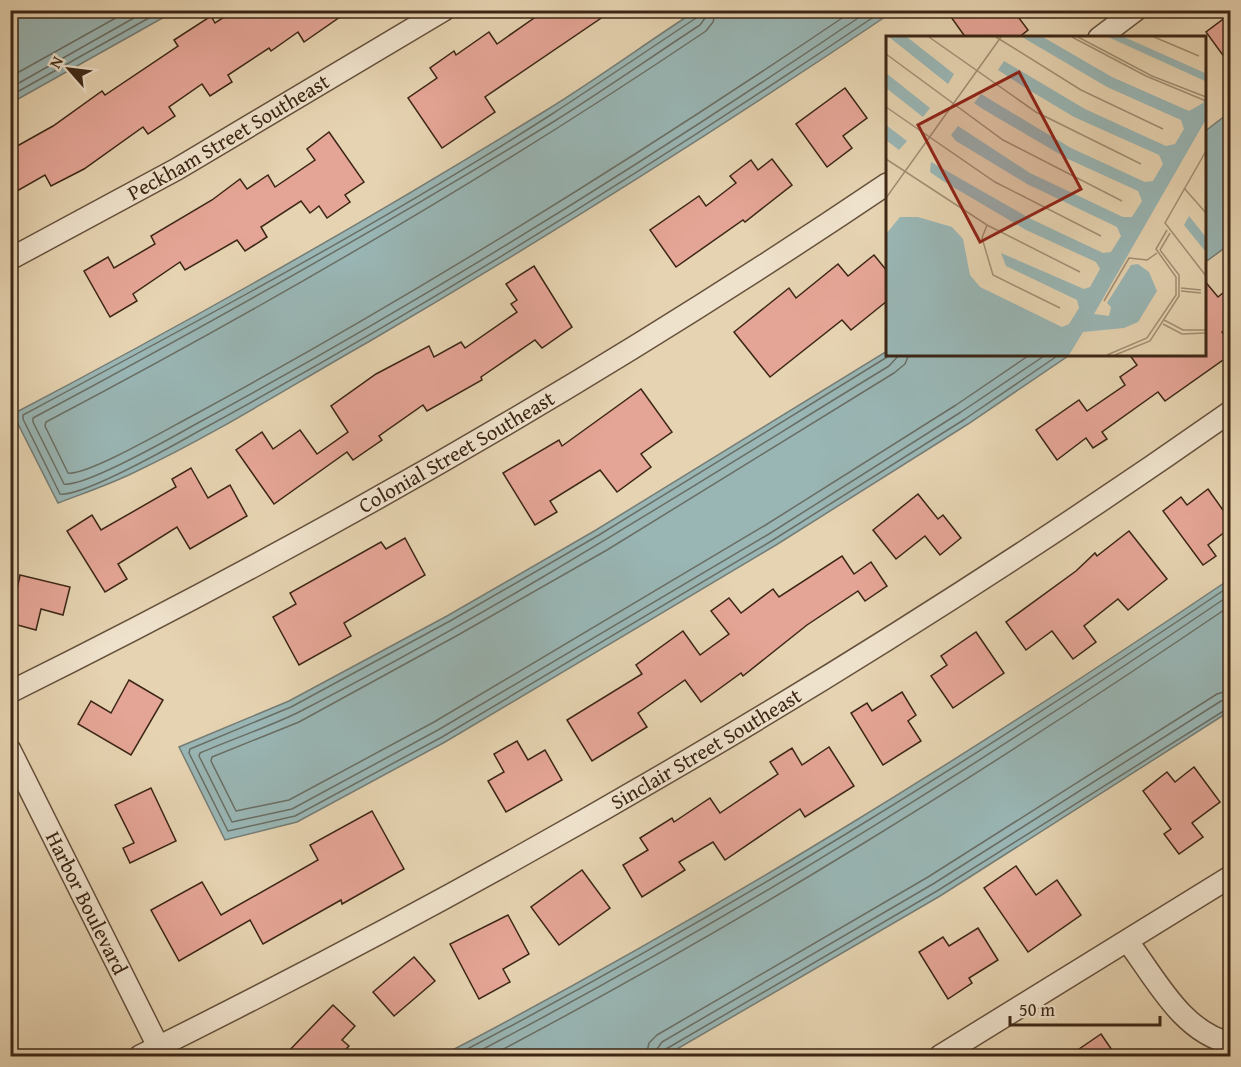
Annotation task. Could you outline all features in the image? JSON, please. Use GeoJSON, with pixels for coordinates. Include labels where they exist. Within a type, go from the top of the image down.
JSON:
{"type":"FeatureCollection","features":[{"type":"Feature","properties":{"kind":"street","name":"Peckham Street Southeast"},"geometry":{"type":"LineString","coordinates":[[10,259],[206,152],[444,10]]}},
{"type":"Feature","properties":{"kind":"street"},"geometry":{"type":"LineString","coordinates":[[1102,36],[1136,10]]}},
{"type":"Feature","properties":{"kind":"street","name":"Colonial Street Southeast"},"geometry":{"type":"LineString","coordinates":[[10,692],[243,572],[491,432],[734,284],[886,185]]}},
{"type":"Feature","properties":{"kind":"street","name":"Sinclair Street Southeast"},"geometry":{"type":"LineString","coordinates":[[154,1053],[423,910],[682,764],[936,608],[1230,412]]}},
{"type":"Feature","properties":{"kind":"street","name":"Harbor Boulevard"},"geometry":{"type":"LineString","coordinates":[[10,750],[154,1053]]}},
{"type":"Feature","properties":{"kind":"street"},"geometry":{"type":"LineString","coordinates":[[940,1056],[1230,877]]}},
{"type":"Feature","properties":{"kind":"street"},"geometry":{"type":"LineString","coordinates":[[1128,942],[1192,1025],[1213,1039],[1230,1043]]}},
{"type":"Feature","properties":{"kind":"water"},"geometry":{"type":"Polygon","coordinates":[[[11,10],[175,10],[175,11],[11,103],[11,10]]]}},
{"type":"Feature","properties":{"kind":"water"},"geometry":{"type":"Polygon","coordinates":[[[697,10],[894,11],[635,180],[370,341],[165,457],[58,503],[13,414],[215,305],[348,229],[564,99],[697,10]]]}},
{"type":"Feature","properties":{"kind":"water"},"geometry":{"type":"Polygon","coordinates":[[[1230,112],[1230,244],[1205,262],[1205,131],[1230,112]]]}},
{"type":"Feature","properties":{"kind":"water"},"geometry":{"type":"Polygon","coordinates":[[[886,352],[886,356],[1068,356],[968,424],[776,545],[445,742],[297,822],[225,840],[179,747],[289,701],[447,616],[596,530],[886,352]]]}},
{"type":"Feature","properties":{"kind":"water"},"geometry":{"type":"Polygon","coordinates":[[[1230,579],[1230,711],[940,896],[665,1056],[441,1056],[644,946],[842,829],[1038,706],[1230,579]]]}},
{"type":"Feature","properties":{"kind":"building"},"geometry":{"type":"Polygon","coordinates":[[[235,10],[350,10],[304,42],[298,32],[271,51],[269,48],[228,75],[232,82],[210,96],[202,84],[169,107],[175,116],[148,134],[143,127],[84,169],[51,186],[45,175],[10,195],[10,150],[53,126],[102,91],[105,95],[178,46],[174,40],[211,16],[215,23],[235,10]]]}},
{"type":"Feature","properties":{"kind":"building"},"geometry":{"type":"Polygon","coordinates":[[[529,10],[613,10],[485,97],[495,112],[442,148],[408,98],[437,78],[430,68],[454,51],[456,55],[489,32],[497,44],[534,18],[529,10]]]}},
{"type":"Feature","properties":{"kind":"building"},"geometry":{"type":"Polygon","coordinates":[[[946,10],[1013,10],[1028,30],[1020,36],[965,36],[946,10]]]}},
{"type":"Feature","properties":{"kind":"building"},"geometry":{"type":"Polygon","coordinates":[[[1230,14],[1230,65],[1206,32],[1230,14]]]}},
{"type":"Feature","properties":{"kind":"building"},"geometry":{"type":"Polygon","coordinates":[[[845,88],[867,118],[843,136],[852,148],[827,167],[796,124],[845,88]]]}},
{"type":"Feature","properties":{"kind":"building"},"geometry":{"type":"Polygon","coordinates":[[[329,132],[364,182],[345,195],[350,202],[327,218],[319,206],[310,213],[301,201],[261,227],[267,237],[245,251],[237,240],[185,270],[180,262],[133,294],[137,301],[110,317],[84,271],[108,257],[114,268],[155,244],[151,236],[212,200],[240,179],[247,189],[268,175],[275,187],[315,160],[307,149],[329,132]]]}},
{"type":"Feature","properties":{"kind":"building"},"geometry":{"type":"Polygon","coordinates":[[[772,159],[792,185],[745,222],[743,220],[676,267],[650,230],[699,196],[706,206],[736,183],[730,176],[751,160],[758,170],[772,159]]]}},
{"type":"Feature","properties":{"kind":"building"},"geometry":{"type":"Polygon","coordinates":[[[874,255],[886,270],[886,302],[851,330],[842,320],[770,377],[734,332],[789,288],[796,298],[838,264],[848,276],[874,255]]]}},
{"type":"Feature","properties":{"kind":"building"},"geometry":{"type":"Polygon","coordinates":[[[534,266],[572,327],[542,348],[535,340],[481,377],[482,380],[427,411],[423,405],[379,436],[382,440],[353,460],[347,452],[274,504],[236,450],[262,432],[273,449],[300,430],[317,454],[348,432],[331,406],[376,374],[429,346],[434,357],[461,342],[465,348],[517,312],[511,304],[517,300],[506,284],[534,266]]]}},
{"type":"Feature","properties":{"kind":"building"},"geometry":{"type":"Polygon","coordinates":[[[1205,281],[1218,297],[1230,287],[1230,325],[1222,332],[1230,342],[1230,355],[1165,401],[1158,392],[1102,432],[1107,439],[1093,448],[1086,438],[1057,460],[1036,430],[1079,400],[1087,411],[1125,385],[1120,377],[1137,365],[1130,356],[1205,356],[1205,281]]]}},
{"type":"Feature","properties":{"kind":"building"},"geometry":{"type":"Polygon","coordinates":[[[641,389],[672,432],[641,454],[651,467],[617,492],[600,470],[550,501],[557,512],[535,525],[503,473],[559,440],[562,446],[641,389]]]}},
{"type":"Feature","properties":{"kind":"building"},"geometry":{"type":"Polygon","coordinates":[[[191,468],[208,498],[230,485],[247,516],[190,549],[177,527],[118,564],[127,579],[105,592],[67,531],[92,515],[101,530],[176,487],[172,479],[191,468]]]}},
{"type":"Feature","properties":{"kind":"building"},"geometry":{"type":"Polygon","coordinates":[[[1208,489],[1230,520],[1230,528],[1208,545],[1216,556],[1203,565],[1163,511],[1181,497],[1187,505],[1208,489]]]}},
{"type":"Feature","properties":{"kind":"building"},"geometry":{"type":"Polygon","coordinates":[[[918,494],[938,519],[943,515],[961,538],[940,555],[925,536],[896,559],[873,530],[918,494]]]}},
{"type":"Feature","properties":{"kind":"building"},"geometry":{"type":"Polygon","coordinates":[[[1129,531],[1167,579],[1128,610],[1118,599],[1084,626],[1096,642],[1073,659],[1052,631],[1026,650],[1006,622],[1076,571],[1095,553],[1097,556],[1129,531]]]}},
{"type":"Feature","properties":{"kind":"building"},"geometry":{"type":"Polygon","coordinates":[[[405,538],[425,575],[344,623],[351,636],[299,665],[273,617],[296,604],[290,593],[381,542],[386,549],[405,538]]]}},
{"type":"Feature","properties":{"kind":"building"},"geometry":{"type":"Polygon","coordinates":[[[842,556],[854,574],[871,562],[887,586],[865,601],[858,591],[807,625],[743,676],[741,673],[701,702],[685,680],[638,713],[647,727],[592,761],[567,720],[642,674],[636,665],[683,631],[700,655],[729,634],[711,611],[729,598],[741,613],[773,589],[779,597],[842,556]]]}},
{"type":"Feature","properties":{"kind":"building"},"geometry":{"type":"Polygon","coordinates":[[[20,575],[70,587],[63,615],[41,609],[36,630],[10,623],[20,575]]]}},
{"type":"Feature","properties":{"kind":"building"},"geometry":{"type":"Polygon","coordinates":[[[976,632],[1004,673],[953,708],[931,676],[947,665],[941,656],[976,632]]]}},
{"type":"Feature","properties":{"kind":"building"},"geometry":{"type":"Polygon","coordinates":[[[129,680],[163,700],[131,755],[78,724],[91,701],[111,713],[129,680]]]}},
{"type":"Feature","properties":{"kind":"building"},"geometry":{"type":"Polygon","coordinates":[[[902,692],[916,715],[908,721],[921,741],[883,765],[851,713],[867,703],[872,711],[902,692]]]}},
{"type":"Feature","properties":{"kind":"building"},"geometry":{"type":"Polygon","coordinates":[[[517,741],[528,760],[545,750],[562,780],[506,812],[488,781],[504,772],[494,754],[517,741]]]}},
{"type":"Feature","properties":{"kind":"building"},"geometry":{"type":"Polygon","coordinates":[[[829,747],[854,786],[805,817],[800,809],[725,860],[713,842],[679,862],[685,870],[642,897],[623,865],[648,850],[640,838],[672,818],[674,822],[710,798],[720,813],[778,774],[770,762],[792,748],[802,765],[829,747]]]}},
{"type":"Feature","properties":{"kind":"building"},"geometry":{"type":"Polygon","coordinates":[[[1194,767],[1220,802],[1192,823],[1203,837],[1179,854],[1164,834],[1171,829],[1143,791],[1167,772],[1175,782],[1194,767]]]}},
{"type":"Feature","properties":{"kind":"building"},"geometry":{"type":"Polygon","coordinates":[[[151,788],[176,841],[130,863],[123,848],[134,843],[115,805],[151,788]]]}},
{"type":"Feature","properties":{"kind":"building"},"geometry":{"type":"Polygon","coordinates":[[[372,811],[404,869],[342,904],[341,900],[263,944],[250,920],[179,961],[151,910],[202,882],[221,915],[318,860],[310,845],[372,811]]]}},
{"type":"Feature","properties":{"kind":"building"},"geometry":{"type":"Polygon","coordinates":[[[1016,866],[1036,895],[1057,880],[1081,915],[1028,952],[984,888],[1016,866]]]}},
{"type":"Feature","properties":{"kind":"building"},"geometry":{"type":"Polygon","coordinates":[[[582,870],[610,908],[559,945],[531,907],[582,870]]]}},
{"type":"Feature","properties":{"kind":"building"},"geometry":{"type":"Polygon","coordinates":[[[508,915],[529,954],[503,969],[510,982],[479,999],[450,944],[508,915]]]}},
{"type":"Feature","properties":{"kind":"building"},"geometry":{"type":"Polygon","coordinates":[[[978,928],[998,960],[969,978],[972,983],[948,999],[919,952],[943,937],[949,946],[978,928]]]}},
{"type":"Feature","properties":{"kind":"building"},"geometry":{"type":"Polygon","coordinates":[[[414,957],[435,981],[394,1016],[373,992],[414,957]]]}},
{"type":"Feature","properties":{"kind":"building"},"geometry":{"type":"Polygon","coordinates":[[[333,1005],[355,1026],[342,1040],[349,1046],[339,1056],[284,1056],[333,1005]]]}},
{"type":"Feature","properties":{"kind":"building"},"geometry":{"type":"Polygon","coordinates":[[[1101,1034],[1116,1056],[1069,1056],[1101,1034]]]}}]}
